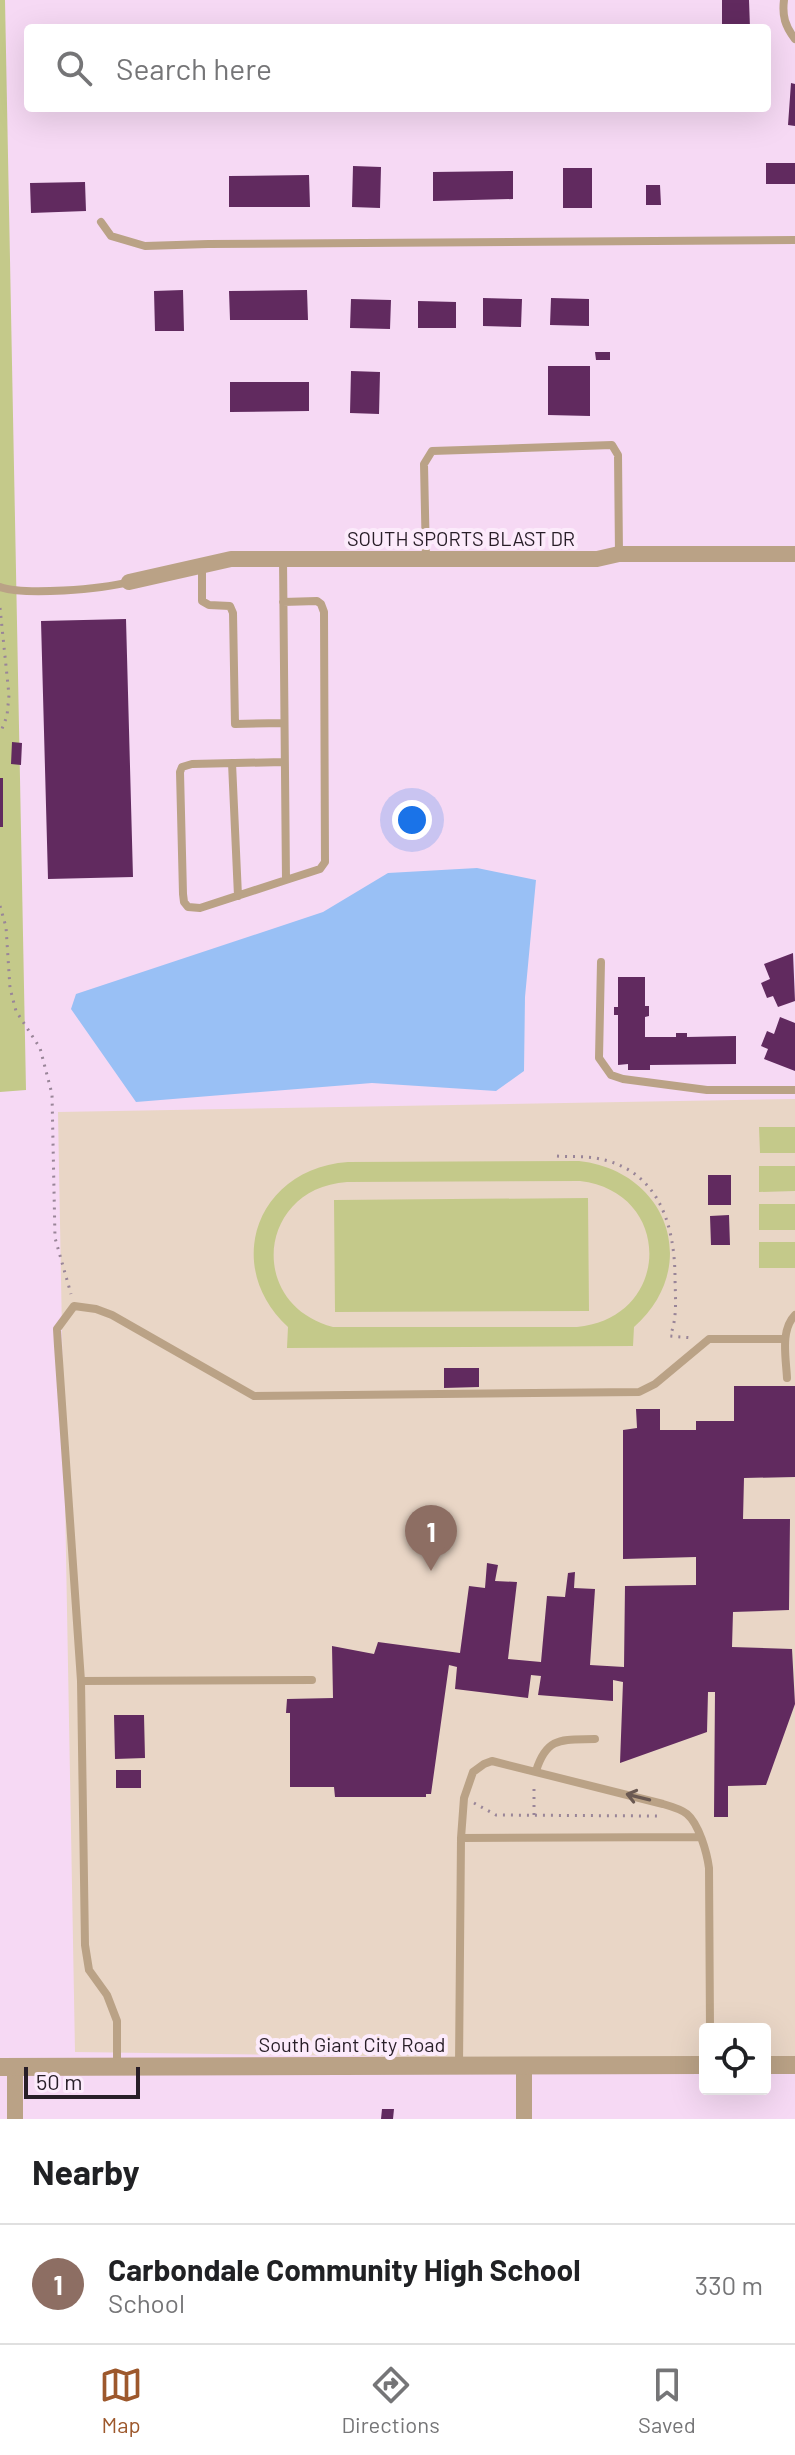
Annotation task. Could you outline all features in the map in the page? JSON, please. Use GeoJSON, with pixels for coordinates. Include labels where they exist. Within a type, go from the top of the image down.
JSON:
{"type":"FeatureCollection","features":[{"type":"Feature","properties":{"kind":"street","name":"SOUTH SPORTS BLAST DR"},"geometry":{"type":"LineString","coordinates":[[129,582],[231,559],[597,559],[619,554],[795,554]]}},
{"type":"Feature","properties":{"kind":"street","name":"South Giant City Road"},"geometry":{"type":"LineString","coordinates":[[8,2067],[699,2065]]}},
{"type":"Feature","properties":{"kind":"street"},"geometry":{"type":"LineString","coordinates":[[771,2065],[795,2065]]}},
{"type":"Feature","properties":{"kind":"street"},"geometry":{"type":"LineString","coordinates":[[524,2066],[524,2119]]}},
{"type":"Feature","properties":{"kind":"street"},"geometry":{"type":"LineString","coordinates":[[8,2067],[15,2119]]}},
{"type":"Feature","properties":{"kind":"lane"},"geometry":{"type":"LineString","coordinates":[[784,0],[783,14],[787,29],[795,39]]}},
{"type":"Feature","properties":{"kind":"lane"},"geometry":{"type":"LineString","coordinates":[[101,222],[111,236],[145,246],[795,240]]}},
{"type":"Feature","properties":{"kind":"lane"},"geometry":{"type":"LineString","coordinates":[[426,560],[424,464],[432,451],[612,445],[618,455],[619,554]]}},
{"type":"Feature","properties":{"kind":"lane"},"geometry":{"type":"LineString","coordinates":[[283,559],[286,880]]}},
{"type":"Feature","properties":{"kind":"lane"},"geometry":{"type":"LineString","coordinates":[[202,564],[202,601],[209,605],[230,606],[233,613],[235,724],[284,723]]}},
{"type":"Feature","properties":{"kind":"lane"},"geometry":{"type":"LineString","coordinates":[[0,587],[25,591],[129,582]]}},
{"type":"Feature","properties":{"kind":"lane"},"geometry":{"type":"LineString","coordinates":[[283,602],[317,601],[324,612],[325,862],[320,869],[193,909],[184,902],[183,894],[180,772],[186,765],[284,762]]}},
{"type":"Feature","properties":{"kind":"lane"},"geometry":{"type":"LineString","coordinates":[[232,763],[238,896]]}},
{"type":"Feature","properties":{"kind":"lane"},"geometry":{"type":"LineString","coordinates":[[601,962],[599,1058],[611,1075],[707,1090],[795,1090]]}},
{"type":"Feature","properties":{"kind":"lane"},"geometry":{"type":"LineString","coordinates":[[117,2067],[117,2021],[107,1995],[89,1970],[85,1945],[81,1681],[57,1329],[74,1306],[112,1315],[254,1396],[639,1392],[655,1384],[709,1339],[785,1339]]}},
{"type":"Feature","properties":{"kind":"lane"},"geometry":{"type":"LineString","coordinates":[[787,1378],[785,1339],[788,1321],[795,1315]]}},
{"type":"Feature","properties":{"kind":"lane"},"geometry":{"type":"LineString","coordinates":[[81,1681],[312,1680]]}},
{"type":"Feature","properties":{"kind":"lane"},"geometry":{"type":"LineString","coordinates":[[535,1776],[544,1751],[558,1740],[595,1739]]}},
{"type":"Feature","properties":{"kind":"lane"},"geometry":{"type":"LineString","coordinates":[[459,2066],[464,1798],[470,1779],[479,1767],[489,1762],[496,1761],[535,1776],[663,1804],[687,1814],[700,1837],[709,1868],[710,2023]]}},
{"type":"Feature","properties":{"kind":"lane"},"geometry":{"type":"LineString","coordinates":[[461,1838],[700,1837]]}},
{"type":"Feature","properties":{"kind":"path"},"geometry":{"type":"LineString","coordinates":[[0,608],[9,695],[7,716],[0,734]]}},
{"type":"Feature","properties":{"kind":"path"},"geometry":{"type":"LineString","coordinates":[[0,906],[6,927],[10,988],[16,1011],[40,1048],[52,1094],[55,1238],[74,1306]]}},
{"type":"Feature","properties":{"kind":"path"},"geometry":{"type":"LineString","coordinates":[[557,1156],[593,1157],[613,1162],[645,1182],[659,1201],[673,1235],[676,1323],[670,1336],[709,1339]]}},
{"type":"Feature","properties":{"kind":"path"},"geometry":{"type":"LineString","coordinates":[[534,1815],[535,1776]]}},
{"type":"Feature","properties":{"kind":"path"},"geometry":{"type":"LineString","coordinates":[[474,1803],[496,1815],[672,1816]]}},
{"type":"Feature","properties":{"kind":"shaded area"},"geometry":{"type":"Polygon","coordinates":[[[795,1099],[795,2062],[771,2062],[771,2023],[699,2023],[699,2061],[75,2052],[58,1112],[795,1099]]]}},
{"type":"Feature","properties":{"kind":"green space"},"geometry":{"type":"Polygon","coordinates":[[[0,0],[5,0],[26,1090],[0,1092],[0,0]]]}},
{"type":"Feature","properties":{"kind":"green space"},"geometry":{"type":"Polygon","coordinates":[[[759,1127],[795,1127],[795,1153],[760,1153],[759,1127]]]}},
{"type":"Feature","properties":{"kind":"green space"},"geometry":{"type":"Polygon","coordinates":[[[579,1161],[610,1169],[635,1183],[653,1202],[665,1225],[670,1251],[667,1277],[655,1303],[634,1327],[633,1346],[287,1348],[288,1327],[268,1302],[256,1276],[254,1249],[259,1224],[272,1200],[291,1182],[317,1168],[348,1162],[579,1161]],[[580,1181],[347,1182],[317,1189],[295,1204],[281,1224],[274,1248],[276,1273],[286,1295],[305,1314],[333,1327],[577,1327],[608,1319],[631,1302],[644,1280],[649,1255],[645,1230],[633,1207],[611,1190],[580,1181]]]}},
{"type":"Feature","properties":{"kind":"green space"},"geometry":{"type":"Polygon","coordinates":[[[759,1166],[795,1166],[795,1191],[759,1192],[759,1166]]]}},
{"type":"Feature","properties":{"kind":"green space"},"geometry":{"type":"Polygon","coordinates":[[[588,1198],[589,1311],[335,1312],[334,1200],[588,1198]]]}},
{"type":"Feature","properties":{"kind":"green space"},"geometry":{"type":"Polygon","coordinates":[[[759,1204],[795,1204],[795,1230],[759,1230],[759,1204]]]}},
{"type":"Feature","properties":{"kind":"green space"},"geometry":{"type":"Polygon","coordinates":[[[759,1242],[795,1242],[795,1268],[759,1268],[759,1242]]]}},
{"type":"Feature","properties":{"kind":"water"},"geometry":{"type":"Polygon","coordinates":[[[477,868],[536,880],[525,997],[524,1071],[496,1091],[372,1083],[136,1102],[71,1009],[76,994],[323,912],[388,873],[477,868]]]}},
{"type":"Feature","properties":{"kind":"building"},"geometry":{"type":"Polygon","coordinates":[[[722,0],[749,0],[750,24],[722,24],[722,0]]]}},
{"type":"Feature","properties":{"kind":"building"},"geometry":{"type":"Polygon","coordinates":[[[791,83],[795,84],[795,126],[788,125],[791,83]]]}},
{"type":"Feature","properties":{"kind":"building"},"geometry":{"type":"Polygon","coordinates":[[[766,163],[795,163],[795,184],[766,184],[766,163]]]}},
{"type":"Feature","properties":{"kind":"building"},"geometry":{"type":"Polygon","coordinates":[[[353,166],[381,167],[380,208],[352,207],[353,166]]]}},
{"type":"Feature","properties":{"kind":"building"},"geometry":{"type":"Polygon","coordinates":[[[563,168],[592,168],[592,208],[563,208],[563,168]]]}},
{"type":"Feature","properties":{"kind":"building"},"geometry":{"type":"Polygon","coordinates":[[[513,171],[513,199],[433,201],[433,172],[513,171]]]}},
{"type":"Feature","properties":{"kind":"building"},"geometry":{"type":"Polygon","coordinates":[[[309,175],[310,207],[229,207],[229,176],[309,175]]]}},
{"type":"Feature","properties":{"kind":"building"},"geometry":{"type":"Polygon","coordinates":[[[85,182],[86,211],[31,213],[30,183],[85,182]]]}},
{"type":"Feature","properties":{"kind":"building"},"geometry":{"type":"Polygon","coordinates":[[[646,185],[660,185],[661,205],[646,205],[646,185]]]}},
{"type":"Feature","properties":{"kind":"building"},"geometry":{"type":"Polygon","coordinates":[[[183,290],[184,331],[155,331],[154,291],[183,290]]]}},
{"type":"Feature","properties":{"kind":"building"},"geometry":{"type":"Polygon","coordinates":[[[307,290],[308,320],[230,320],[229,291],[307,290]]]}},
{"type":"Feature","properties":{"kind":"building"},"geometry":{"type":"Polygon","coordinates":[[[483,298],[522,299],[521,327],[483,326],[483,298]]]}},
{"type":"Feature","properties":{"kind":"building"},"geometry":{"type":"Polygon","coordinates":[[[551,298],[589,299],[589,326],[550,325],[551,298]]]}},
{"type":"Feature","properties":{"kind":"building"},"geometry":{"type":"Polygon","coordinates":[[[351,299],[391,300],[390,329],[350,328],[351,299]]]}},
{"type":"Feature","properties":{"kind":"building"},"geometry":{"type":"Polygon","coordinates":[[[418,301],[456,302],[456,328],[418,328],[418,301]]]}},
{"type":"Feature","properties":{"kind":"building"},"geometry":{"type":"Polygon","coordinates":[[[595,352],[610,352],[610,360],[596,360],[595,352]]]}},
{"type":"Feature","properties":{"kind":"building"},"geometry":{"type":"Polygon","coordinates":[[[548,366],[590,366],[590,416],[548,415],[548,366]]]}},
{"type":"Feature","properties":{"kind":"building"},"geometry":{"type":"Polygon","coordinates":[[[351,371],[380,372],[379,414],[350,413],[351,371]]]}},
{"type":"Feature","properties":{"kind":"building"},"geometry":{"type":"Polygon","coordinates":[[[230,382],[309,382],[309,411],[230,412],[230,382]]]}},
{"type":"Feature","properties":{"kind":"building"},"geometry":{"type":"Polygon","coordinates":[[[126,619],[133,877],[48,879],[41,621],[126,619]]]}},
{"type":"Feature","properties":{"kind":"building"},"geometry":{"type":"Polygon","coordinates":[[[12,742],[22,743],[21,765],[11,764],[12,742]]]}},
{"type":"Feature","properties":{"kind":"building"},"geometry":{"type":"Polygon","coordinates":[[[0,778],[3,778],[3,827],[0,827],[0,778]]]}},
{"type":"Feature","properties":{"kind":"building"},"geometry":{"type":"Polygon","coordinates":[[[793,953],[795,1001],[778,1007],[773,996],[767,998],[761,983],[770,979],[764,964],[793,953]]]}},
{"type":"Feature","properties":{"kind":"building"},"geometry":{"type":"Polygon","coordinates":[[[618,977],[645,977],[645,1006],[649,1006],[649,1016],[645,1017],[645,1037],[676,1037],[676,1033],[687,1033],[687,1037],[736,1036],[736,1064],[650,1065],[650,1070],[628,1070],[628,1064],[618,1065],[618,1015],[614,1015],[614,1007],[618,1007],[618,977]]]}},
{"type":"Feature","properties":{"kind":"building"},"geometry":{"type":"Polygon","coordinates":[[[780,1017],[795,1023],[795,1071],[764,1059],[768,1049],[761,1046],[767,1031],[774,1034],[780,1017]]]}},
{"type":"Feature","properties":{"kind":"building"},"geometry":{"type":"Polygon","coordinates":[[[708,1175],[731,1175],[731,1205],[708,1205],[708,1175]]]}},
{"type":"Feature","properties":{"kind":"building"},"geometry":{"type":"Polygon","coordinates":[[[729,1215],[730,1245],[711,1245],[710,1216],[729,1215]]]}},
{"type":"Feature","properties":{"kind":"building"},"geometry":{"type":"Polygon","coordinates":[[[444,1368],[479,1368],[479,1387],[444,1388],[444,1368]]]}},
{"type":"Feature","properties":{"kind":"building"},"geometry":{"type":"Polygon","coordinates":[[[734,1386],[795,1386],[795,1477],[744,1478],[743,1519],[790,1519],[789,1610],[733,1612],[732,1647],[792,1649],[795,1704],[766,1785],[728,1786],[728,1817],[714,1817],[715,1692],[708,1692],[707,1732],[620,1763],[623,1682],[613,1680],[613,1701],[538,1695],[541,1676],[531,1675],[528,1698],[455,1689],[457,1667],[449,1665],[431,1794],[426,1794],[426,1797],[335,1797],[334,1787],[290,1787],[290,1713],[286,1713],[287,1699],[333,1698],[332,1646],[374,1654],[378,1642],[460,1653],[469,1586],[485,1588],[487,1563],[498,1565],[495,1581],[517,1582],[508,1659],[541,1662],[547,1596],[565,1597],[568,1573],[575,1572],[574,1588],[595,1589],[590,1665],[624,1667],[625,1586],[696,1585],[696,1557],[623,1559],[623,1430],[637,1428],[636,1409],[660,1409],[660,1430],[696,1430],[696,1421],[734,1421],[734,1386]]]}},
{"type":"Feature","properties":{"kind":"building"},"geometry":{"type":"Polygon","coordinates":[[[114,1715],[144,1715],[145,1758],[115,1759],[114,1715]]]}},
{"type":"Feature","properties":{"kind":"building"},"geometry":{"type":"Polygon","coordinates":[[[116,1770],[141,1770],[141,1788],[116,1788],[116,1770]]]}},
{"type":"Feature","properties":{"kind":"building"},"geometry":{"type":"Polygon","coordinates":[[[382,2109],[394,2109],[393,2119],[381,2119],[382,2109]]]}},
{"type":"Feature","properties":{"kind":"place","name":"Carbondale Community High School"},"geometry":{"type":"Point","coordinates":[431,1571]}}]}
